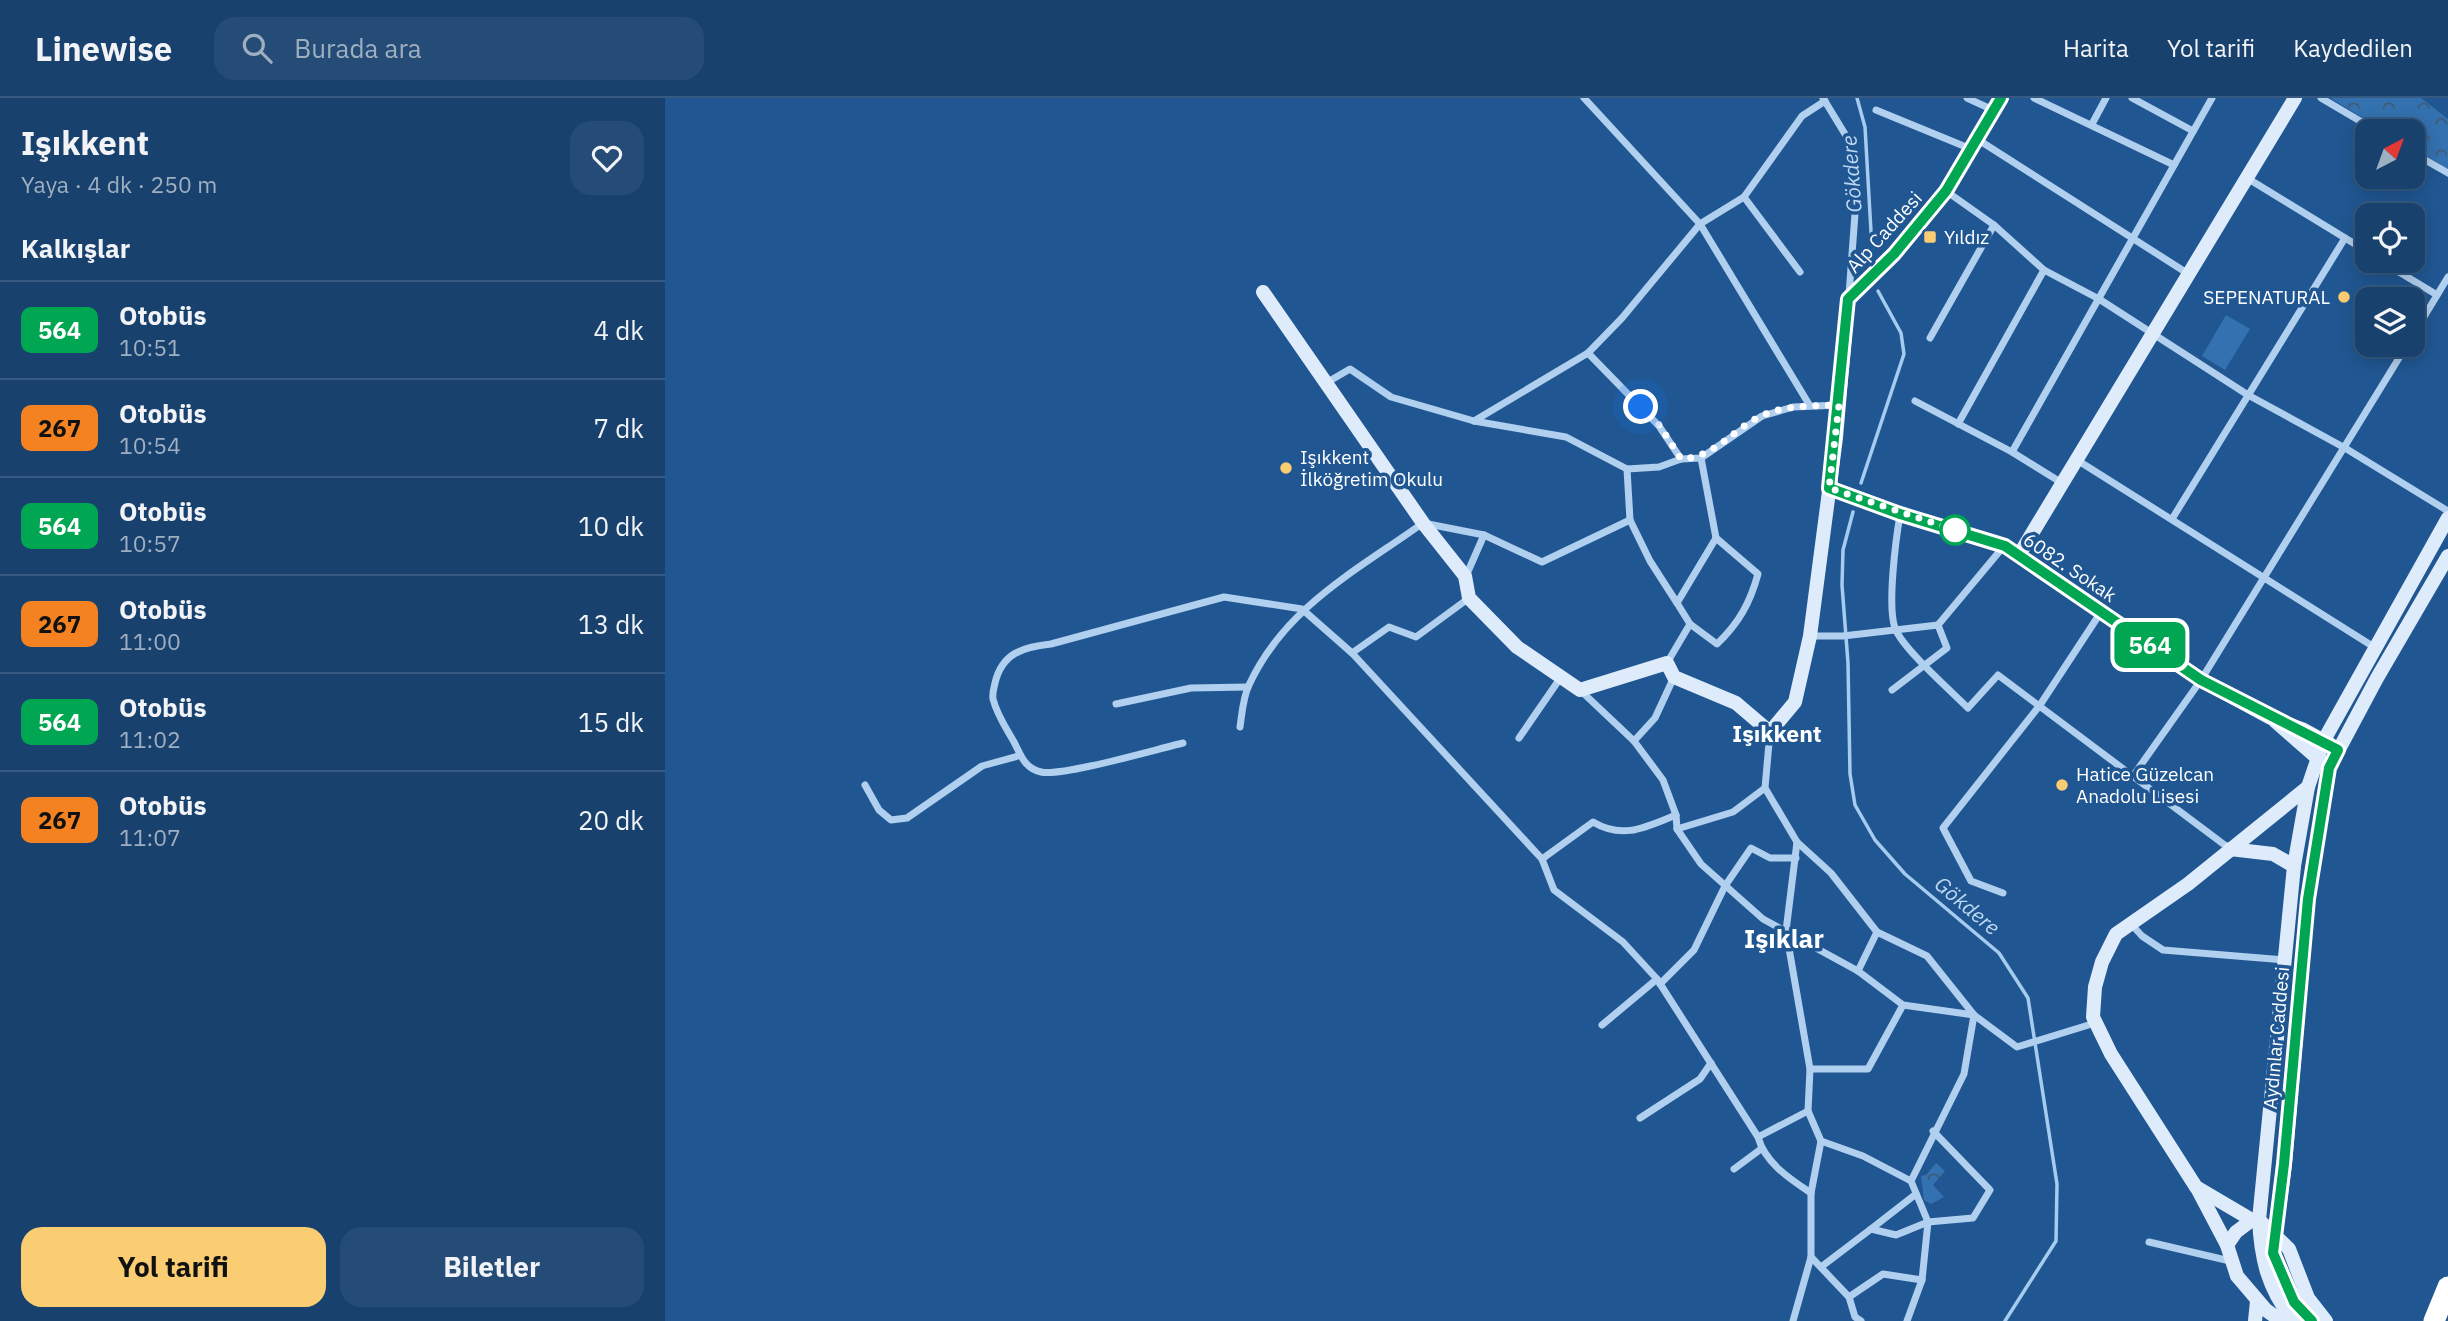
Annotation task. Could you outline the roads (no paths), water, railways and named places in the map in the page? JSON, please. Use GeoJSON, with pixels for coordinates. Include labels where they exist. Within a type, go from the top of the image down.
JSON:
{"type":"FeatureCollection","features":[{"type":"Feature","properties":{"kind":"highway"},"geometry":{"type":"LineString","coordinates":[[2434,1321],[2448,1287]]}},
{"type":"Feature","properties":{"kind":"street"},"geometry":{"type":"LineString","coordinates":[[1584,98],[1700,224],[1810,407]]}},
{"type":"Feature","properties":{"kind":"street"},"geometry":{"type":"LineString","coordinates":[[1967,98],[1997,104]]}},
{"type":"Feature","properties":{"kind":"street"},"geometry":{"type":"LineString","coordinates":[[2034,98],[2174,165]]}},
{"type":"Feature","properties":{"kind":"street"},"geometry":{"type":"LineString","coordinates":[[2092,124],[2106,98]]}},
{"type":"Feature","properties":{"kind":"street"},"geometry":{"type":"LineString","coordinates":[[2132,98],[2193,131]]}},
{"type":"Feature","properties":{"kind":"street"},"geometry":{"type":"LineString","coordinates":[[2013,452],[2212,98]]}},
{"type":"Feature","properties":{"kind":"street"},"geometry":{"type":"LineString","coordinates":[[2019,555],[2295,98]]}},
{"type":"Feature","properties":{"kind":"street"},"geometry":{"type":"LineString","coordinates":[[2321,98],[2357,119]]}},
{"type":"Feature","properties":{"kind":"street"},"geometry":{"type":"LineString","coordinates":[[1474,421],[1588,353],[1622,318],[1700,224],[1744,197],[1802,116],[1824,99],[1848,139],[1858,173],[1848,299]]}},
{"type":"Feature","properties":{"kind":"street","name":"Alp Caddesi"},"geometry":{"type":"LineString","coordinates":[[1770,732],[1795,702],[1810,635],[1839,405],[1848,299],[1894,254],[1946,191],[1997,104]]}},
{"type":"Feature","properties":{"kind":"street"},"geometry":{"type":"LineString","coordinates":[[1876,110],[1974,144],[2187,274]]}},
{"type":"Feature","properties":{"kind":"street"},"geometry":{"type":"LineString","coordinates":[[2425,160],[2448,173]]}},
{"type":"Feature","properties":{"kind":"street"},"geometry":{"type":"LineString","coordinates":[[2247,178],[2355,244]]}},
{"type":"Feature","properties":{"kind":"street"},"geometry":{"type":"LineString","coordinates":[[1946,191],[1994,225],[2044,270],[2099,299],[2248,395],[2345,447],[2448,511]]}},
{"type":"Feature","properties":{"kind":"street"},"geometry":{"type":"LineString","coordinates":[[1744,197],[1800,272]]}},
{"type":"Feature","properties":{"kind":"street"},"geometry":{"type":"LineString","coordinates":[[1930,338],[1994,225]]}},
{"type":"Feature","properties":{"kind":"street"},"geometry":{"type":"LineString","coordinates":[[2172,519],[2345,238]]}},
{"type":"Feature","properties":{"kind":"street"},"geometry":{"type":"LineString","coordinates":[[1958,424],[2044,270]]}},
{"type":"Feature","properties":{"kind":"street"},"geometry":{"type":"LineString","coordinates":[[2401,273],[2437,295]]}},
{"type":"Feature","properties":{"kind":"street"},"geometry":{"type":"LineString","coordinates":[[2425,315],[2448,277]]}},
{"type":"Feature","properties":{"kind":"street"},"geometry":{"type":"LineString","coordinates":[[1263,292],[1423,523],[1465,576],[1469,598],[1517,647],[1580,690],[1634,741],[1663,780],[1678,828],[1701,864],[1763,919],[1858,971],[1903,1005],[1973,1015]]}},
{"type":"Feature","properties":{"kind":"street"},"geometry":{"type":"LineString","coordinates":[[1588,353],[1660,426],[1681,459]]}},
{"type":"Feature","properties":{"kind":"street"},"geometry":{"type":"LineString","coordinates":[[2133,776],[2201,680],[2266,578],[2400,357]]}},
{"type":"Feature","properties":{"kind":"street"},"geometry":{"type":"LineString","coordinates":[[1326,383],[1350,369],[1391,397],[1474,421],[1566,437],[1627,469],[1659,467],[1681,459],[1701,458],[1762,416],[1793,407],[1839,405]]}},
{"type":"Feature","properties":{"kind":"street"},"geometry":{"type":"LineString","coordinates":[[1915,401],[2013,452],[2063,483]]}},
{"type":"Feature","properties":{"kind":"street"},"geometry":{"type":"LineString","coordinates":[[1627,469],[1630,520],[1650,562],[1690,624],[1717,644],[1737,624],[1752,597],[1758,574],[1716,538],[1701,458]]}},
{"type":"Feature","properties":{"kind":"street"},"geometry":{"type":"LineString","coordinates":[[2077,460],[2374,647]]}},
{"type":"Feature","properties":{"kind":"street","name":"6082. Sokak"},"geometry":{"type":"LineString","coordinates":[[1829,488],[1900,514],[2005,546],[2201,680],[2271,718]]}},
{"type":"Feature","properties":{"kind":"street"},"geometry":{"type":"LineString","coordinates":[[1900,514],[1894,550],[1895,628],[1923,664],[1968,708],[1998,675],[2230,849],[2273,854],[2294,866]]}},
{"type":"Feature","properties":{"kind":"street"},"geometry":{"type":"LineString","coordinates":[[2323,763],[2324,740],[2448,518]]}},
{"type":"Feature","properties":{"kind":"street"},"geometry":{"type":"LineString","coordinates":[[1240,727],[1248,687],[1272,645],[1302,608],[1423,523],[1484,535],[1542,562],[1630,520]]}},
{"type":"Feature","properties":{"kind":"street"},"geometry":{"type":"LineString","coordinates":[[1465,576],[1484,535]]}},
{"type":"Feature","properties":{"kind":"street"},"geometry":{"type":"LineString","coordinates":[[1677,603],[1716,538]]}},
{"type":"Feature","properties":{"kind":"street"},"geometry":{"type":"LineString","coordinates":[[1810,635],[1843,636],[1938,625],[2005,546]]}},
{"type":"Feature","properties":{"kind":"street","name":"Aydınlar Caddesi"},"geometry":{"type":"LineString","coordinates":[[2294,1321],[2268,1280],[2255,1220],[2286,960],[2294,866],[2308,787],[2323,763],[2338,750],[2448,556]]}},
{"type":"Feature","properties":{"kind":"street"},"geometry":{"type":"LineString","coordinates":[[1182,743],[1044,773],[1018,756],[992,696],[997,673],[1011,654],[1028,646],[1051,644],[1224,597],[1302,608],[1352,653],[1542,859],[1553,890],[1623,942],[1659,982],[1758,1137],[1761,1149],[1786,1177],[1811,1193]]}},
{"type":"Feature","properties":{"kind":"street"},"geometry":{"type":"LineString","coordinates":[[1352,653],[1389,627],[1416,637],[1469,598]]}},
{"type":"Feature","properties":{"kind":"street"},"geometry":{"type":"LineString","coordinates":[[2003,893],[1971,881],[1943,828],[2040,705],[2101,611]]}},
{"type":"Feature","properties":{"kind":"street"},"geometry":{"type":"LineString","coordinates":[[1634,741],[1655,718],[1690,624]]}},
{"type":"Feature","properties":{"kind":"street"},"geometry":{"type":"LineString","coordinates":[[1892,690],[1947,648],[1938,625]]}},
{"type":"Feature","properties":{"kind":"street"},"geometry":{"type":"LineString","coordinates":[[1580,690],[1671,670],[1736,703],[1770,732],[1765,788],[1797,842],[1831,873],[1877,932],[1927,956],[1973,1015],[2017,1046],[2068,1034],[2095,1023]]}},
{"type":"Feature","properties":{"kind":"street"},"geometry":{"type":"LineString","coordinates":[[1519,738],[1561,676]]}},
{"type":"Feature","properties":{"kind":"street"},"geometry":{"type":"LineString","coordinates":[[1116,704],[1191,688],[1248,687]]}},
{"type":"Feature","properties":{"kind":"street"},"geometry":{"type":"LineString","coordinates":[[2271,718],[2324,740],[2338,750]]}},
{"type":"Feature","properties":{"kind":"street"},"geometry":{"type":"LineString","coordinates":[[2271,718],[2323,763]]}},
{"type":"Feature","properties":{"kind":"street"},"geometry":{"type":"LineString","coordinates":[[865,785],[879,810],[891,820],[907,818],[982,766],[1018,756]]}},
{"type":"Feature","properties":{"kind":"street","name":"Aydınlar Caddesi"},"geometry":{"type":"LineString","coordinates":[[2312,1321],[2294,1302],[2273,1253],[2323,763]]}},
{"type":"Feature","properties":{"kind":"street"},"geometry":{"type":"LineString","coordinates":[[2281,1321],[2257,1301],[2237,1276],[2227,1245],[2196,1187],[2111,1054],[2093,1017],[2095,987],[2102,962],[2116,934],[2308,787]]}},
{"type":"Feature","properties":{"kind":"street"},"geometry":{"type":"LineString","coordinates":[[1678,828],[1733,812],[1765,788]]}},
{"type":"Feature","properties":{"kind":"street"},"geometry":{"type":"LineString","coordinates":[[1542,859],[1593,822],[1609,832],[1631,833],[1676,815]]}},
{"type":"Feature","properties":{"kind":"street"},"geometry":{"type":"LineString","coordinates":[[1793,1321],[1811,1257],[1811,1193],[1821,1141],[1808,1111],[1810,1069],[1786,931],[1797,842]]}},
{"type":"Feature","properties":{"kind":"street"},"geometry":{"type":"LineString","coordinates":[[1602,1025],[1659,982],[1694,950],[1725,886],[1751,848],[1770,858],[1795,858]]}},
{"type":"Feature","properties":{"kind":"street"},"geometry":{"type":"LineString","coordinates":[[2131,924],[2142,936],[2163,950],[2286,960]]}},
{"type":"Feature","properties":{"kind":"street"},"geometry":{"type":"LineString","coordinates":[[1858,971],[1877,932]]}},
{"type":"Feature","properties":{"kind":"street"},"geometry":{"type":"LineString","coordinates":[[1810,1069],[1868,1069],[1903,1005]]}},
{"type":"Feature","properties":{"kind":"street"},"geometry":{"type":"LineString","coordinates":[[1911,1181],[1965,1074],[1973,1015]]}},
{"type":"Feature","properties":{"kind":"street"},"geometry":{"type":"LineString","coordinates":[[1640,1118],[1700,1079],[1711,1063]]}},
{"type":"Feature","properties":{"kind":"street"},"geometry":{"type":"LineString","coordinates":[[1758,1137],[1808,1111]]}},
{"type":"Feature","properties":{"kind":"street"},"geometry":{"type":"LineString","coordinates":[[1871,1229],[1896,1235],[1928,1222],[1973,1218],[1990,1190],[1934,1131]]}},
{"type":"Feature","properties":{"kind":"street"},"geometry":{"type":"LineString","coordinates":[[1821,1141],[1863,1156],[1911,1181],[1928,1222],[1922,1280],[1907,1321]]}},
{"type":"Feature","properties":{"kind":"street"},"geometry":{"type":"LineString","coordinates":[[1734,1169],[1761,1149]]}},
{"type":"Feature","properties":{"kind":"street"},"geometry":{"type":"LineString","coordinates":[[2196,1187],[2274,1233],[2288,1249],[2308,1298],[2326,1321]]}},
{"type":"Feature","properties":{"kind":"street"},"geometry":{"type":"LineString","coordinates":[[1821,1267],[1916,1194]]}},
{"type":"Feature","properties":{"kind":"street"},"geometry":{"type":"LineString","coordinates":[[2227,1245],[2236,1232],[2255,1220]]}},
{"type":"Feature","properties":{"kind":"street"},"geometry":{"type":"LineString","coordinates":[[2149,1242],[2230,1261]]}},
{"type":"Feature","properties":{"kind":"street"},"geometry":{"type":"LineString","coordinates":[[1811,1257],[1849,1297],[1856,1320]]}},
{"type":"Feature","properties":{"kind":"street"},"geometry":{"type":"LineString","coordinates":[[1849,1297],[1883,1274],[1922,1280]]}},
{"type":"Feature","properties":{"kind":"street"},"geometry":{"type":"LineString","coordinates":[[2255,1321],[2257,1301]]}},
{"type":"Feature","properties":{"kind":"waterway","name":"Gökdere"},"geometry":{"type":"LineString","coordinates":[[1857,98],[1865,127],[1872,249]]}},
{"type":"Feature","properties":{"kind":"waterway","name":"Gökdere"},"geometry":{"type":"LineString","coordinates":[[1861,483],[1904,354],[1901,333],[1878,291]]}},
{"type":"Feature","properties":{"kind":"waterway","name":"Gökdere"},"geometry":{"type":"LineString","coordinates":[[1853,512],[1843,550],[1842,585],[1848,663],[1850,774],[1855,805],[1875,840],[1905,874],[1999,953],[2028,998],[2057,1184],[2056,1241],[2005,1321]]}},
{"type":"Feature","properties":{"kind":"place","name":"Yıldız"},"geometry":{"type":"Point","coordinates":[1930,237]}},
{"type":"Feature","properties":{"kind":"place","name":"SEPENATURAL"},"geometry":{"type":"Point","coordinates":[2344,297]}},
{"type":"Feature","properties":{"kind":"place","name":"Işıkkent İlköğretim Okulu"},"geometry":{"type":"Point","coordinates":[1286,468]}},
{"type":"Feature","properties":{"kind":"place","name":"Hatice Güzelcan Anadolu Lisesi"},"geometry":{"type":"Point","coordinates":[2062,785]}},
{"type":"Feature","properties":{"kind":"district","name":"Işıkkent"},"geometry":{"type":"Point","coordinates":[1777,734]}},
{"type":"Feature","properties":{"kind":"district","name":"Işıklar"},"geometry":{"type":"Point","coordinates":[1784,939]}}]}
